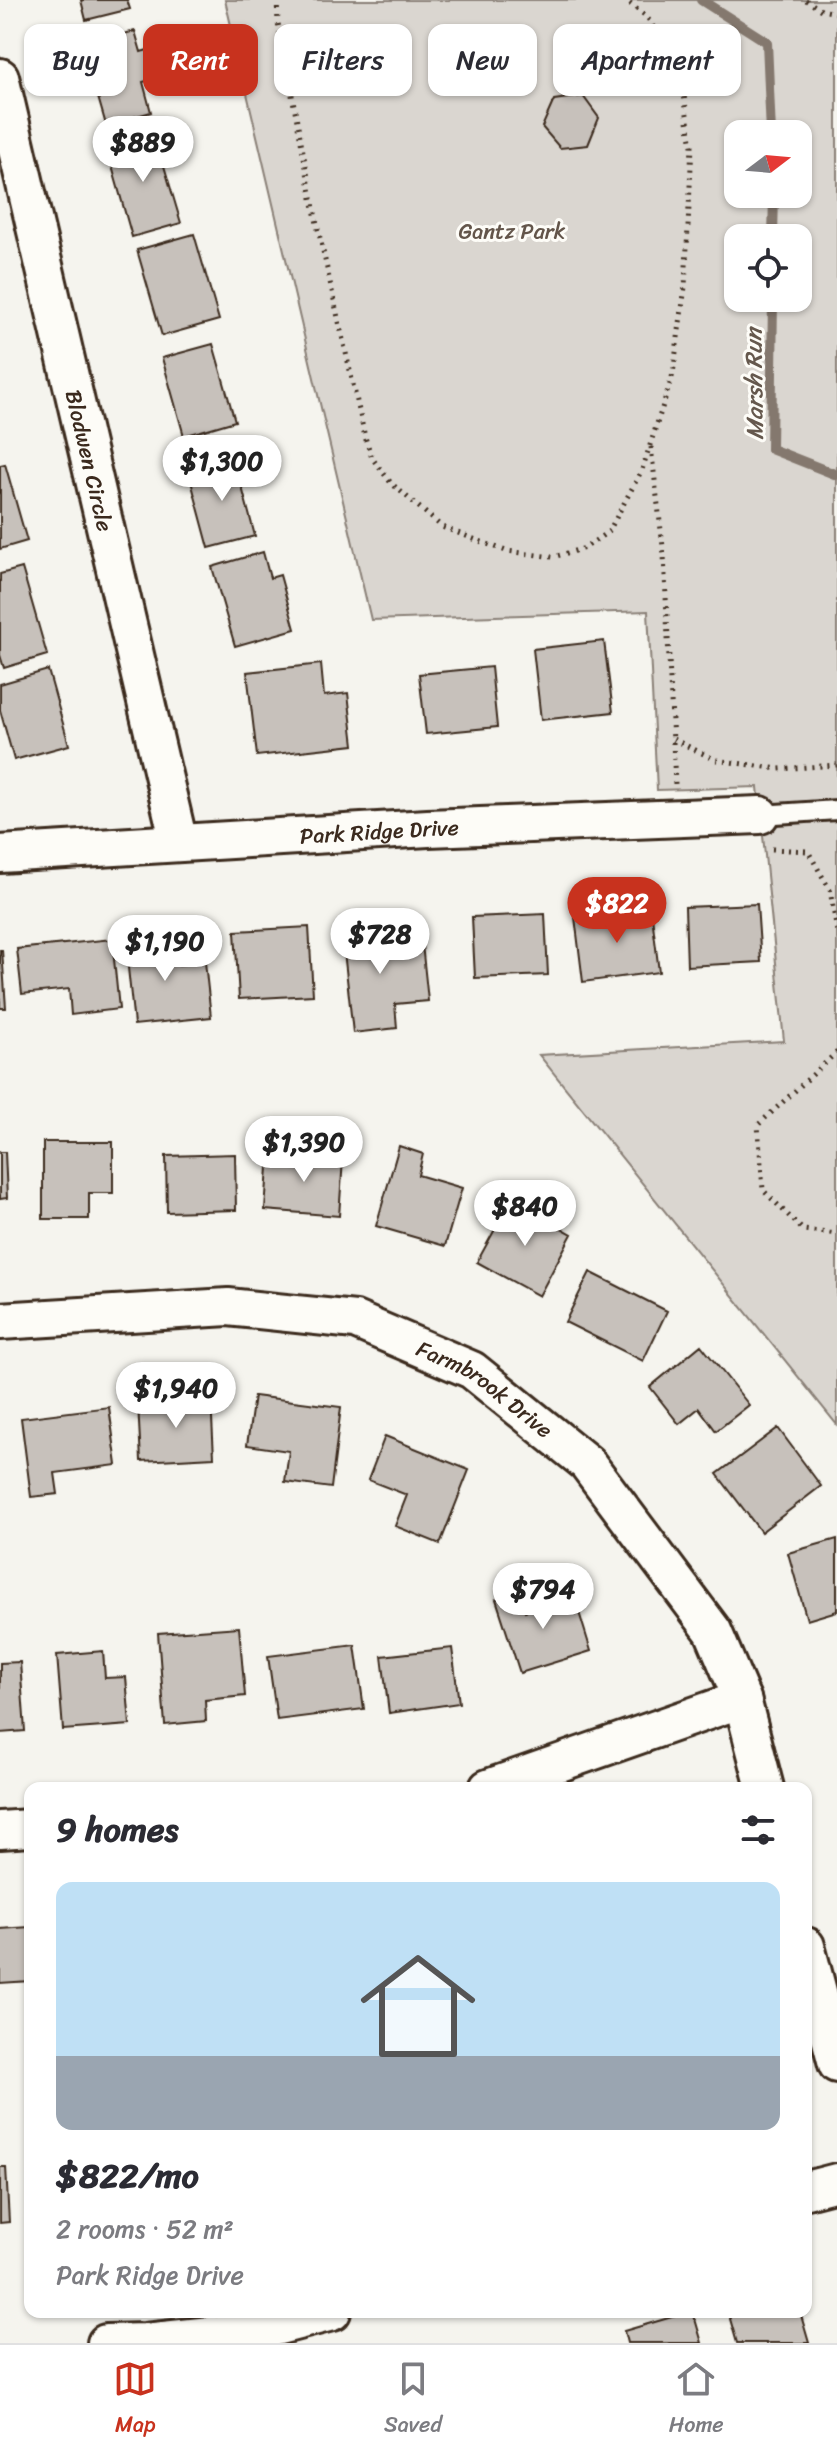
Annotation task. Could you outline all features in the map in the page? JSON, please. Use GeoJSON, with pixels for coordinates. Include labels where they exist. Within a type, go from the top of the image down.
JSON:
{"type":"FeatureCollection","features":[{"type":"Feature","properties":{"kind":"street","name":"Blodwen Circle"},"geometry":{"type":"LineString","coordinates":[[0,77],[179,843]]}},
{"type":"Feature","properties":{"kind":"street","name":"Park Ridge Drive"},"geometry":{"type":"LineString","coordinates":[[0,854],[428,828],[677,818],[765,832]]}},
{"type":"Feature","properties":{"kind":"street","name":"Farmbrook Drive"},"geometry":{"type":"LineString","coordinates":[[0,1321],[228,1307],[355,1320],[472,1370],[587,1463],[713,1631],[742,1699],[763,1782]]}},
{"type":"Feature","properties":{"kind":"street"},"geometry":{"type":"LineString","coordinates":[[505,1782],[742,1699]]}},
{"type":"Feature","properties":{"kind":"street"},"geometry":{"type":"LineString","coordinates":[[0,1830],[24,1828]]}},
{"type":"Feature","properties":{"kind":"street"},"geometry":{"type":"LineString","coordinates":[[812,1969],[837,2064]]}},
{"type":"Feature","properties":{"kind":"street"},"geometry":{"type":"LineString","coordinates":[[812,2188],[837,2182]]}},
{"type":"Feature","properties":{"kind":"street"},"geometry":{"type":"LineString","coordinates":[[106,2343],[267,2329],[309,2318]]}},
{"type":"Feature","properties":{"kind":"lane"},"geometry":{"type":"LineString","coordinates":[[765,832],[837,810]]}},
{"type":"Feature","properties":{"kind":"path"},"geometry":{"type":"LineString","coordinates":[[277,0],[278,23],[340,330],[372,458],[391,483],[442,527],[506,551],[553,557],[585,548],[609,531],[642,470],[673,374],[685,287],[692,146],[680,70],[647,17],[625,0]]}},
{"type":"Feature","properties":{"kind":"path"},"geometry":{"type":"LineString","coordinates":[[806,0],[821,10],[837,13]]}},
{"type":"Feature","properties":{"kind":"path"},"geometry":{"type":"LineString","coordinates":[[651,442],[664,555],[677,818]]}},
{"type":"Feature","properties":{"kind":"path"},"geometry":{"type":"LineString","coordinates":[[673,738],[716,760],[779,769],[837,765]]}},
{"type":"Feature","properties":{"kind":"path"},"geometry":{"type":"LineString","coordinates":[[765,832],[808,851],[830,890],[837,932]]}},
{"type":"Feature","properties":{"kind":"path"},"geometry":{"type":"LineString","coordinates":[[837,1052],[758,1125],[763,1190],[803,1230],[837,1234]]}},
{"type":"Feature","properties":{"kind":"green space","name":"Gantz Park"},"geometry":{"type":"Polygon","coordinates":[[[225,0],[837,0],[837,1425],[539,1055],[784,1041],[758,787],[657,790],[648,611],[371,620],[248,96],[258,96],[258,24],[231,24],[225,0]]]}},
{"type":"Feature","properties":{"kind":"building"},"geometry":{"type":"Polygon","coordinates":[[[81,0],[127,0],[130,9],[86,20],[81,0]]]}},
{"type":"Feature","properties":{"kind":"building"},"geometry":{"type":"Polygon","coordinates":[[[135,31],[143,51],[143,96],[147,96],[151,112],[106,125],[98,96],[127,96],[127,33],[135,31]]]}},
{"type":"Feature","properties":{"kind":"building"},"geometry":{"type":"Polygon","coordinates":[[[583,96],[599,118],[588,145],[560,148],[542,127],[554,100],[583,96]]]}},
{"type":"Feature","properties":{"kind":"building"},"geometry":{"type":"Polygon","coordinates":[[[154,132],[181,223],[132,237],[106,145],[154,132]]]}},
{"type":"Feature","properties":{"kind":"building"},"geometry":{"type":"Polygon","coordinates":[[[194,234],[219,320],[162,336],[137,250],[194,234]]]}},
{"type":"Feature","properties":{"kind":"building"},"geometry":{"type":"Polygon","coordinates":[[[213,344],[235,421],[184,436],[162,358],[213,344]]]}},
{"type":"Feature","properties":{"kind":"building"},"geometry":{"type":"Polygon","coordinates":[[[234,457],[255,536],[209,548],[188,470],[234,457]]]}},
{"type":"Feature","properties":{"kind":"building"},"geometry":{"type":"Polygon","coordinates":[[[5,464],[27,541],[0,549],[0,465],[5,464]]]}},
{"type":"Feature","properties":{"kind":"building"},"geometry":{"type":"Polygon","coordinates":[[[263,552],[270,578],[280,575],[295,629],[235,646],[212,567],[263,552]]]}},
{"type":"Feature","properties":{"kind":"building"},"geometry":{"type":"Polygon","coordinates":[[[22,568],[47,655],[4,668],[0,655],[0,574],[22,568]]]}},
{"type":"Feature","properties":{"kind":"building"},"geometry":{"type":"Polygon","coordinates":[[[604,641],[613,712],[541,720],[533,649],[604,641]]]}},
{"type":"Feature","properties":{"kind":"building"},"geometry":{"type":"Polygon","coordinates":[[[321,664],[324,696],[348,693],[354,745],[257,756],[247,672],[321,664]]]}},
{"type":"Feature","properties":{"kind":"building"},"geometry":{"type":"Polygon","coordinates":[[[491,667],[497,727],[426,734],[419,674],[491,667]]]}},
{"type":"Feature","properties":{"kind":"building"},"geometry":{"type":"Polygon","coordinates":[[[48,670],[69,745],[14,760],[0,710],[0,684],[48,670]]]}},
{"type":"Feature","properties":{"kind":"building"},"geometry":{"type":"Polygon","coordinates":[[[757,904],[761,962],[687,966],[685,907],[757,904]]]}},
{"type":"Feature","properties":{"kind":"building"},"geometry":{"type":"Polygon","coordinates":[[[651,908],[659,972],[583,982],[575,917],[651,908]]]}},
{"type":"Feature","properties":{"kind":"building"},"geometry":{"type":"Polygon","coordinates":[[[545,914],[548,975],[475,978],[472,917],[545,914]]]}},
{"type":"Feature","properties":{"kind":"building"},"geometry":{"type":"Polygon","coordinates":[[[383,920],[386,948],[422,944],[428,1001],[395,1004],[397,1028],[353,1033],[341,924],[383,920]]]}},
{"type":"Feature","properties":{"kind":"building"},"geometry":{"type":"Polygon","coordinates":[[[309,927],[313,995],[239,999],[235,931],[309,927]]]}},
{"type":"Feature","properties":{"kind":"building"},"geometry":{"type":"Polygon","coordinates":[[[172,934],[176,965],[205,962],[211,1017],[134,1025],[125,939],[172,934]]]}},
{"type":"Feature","properties":{"kind":"building"},"geometry":{"type":"Polygon","coordinates":[[[112,939],[119,1009],[71,1015],[69,989],[22,994],[17,949],[112,939]]]}},
{"type":"Feature","properties":{"kind":"building"},"geometry":{"type":"Polygon","coordinates":[[[2,950],[6,1008],[0,1008],[2,950]]]}},
{"type":"Feature","properties":{"kind":"building"},"geometry":{"type":"Polygon","coordinates":[[[43,1142],[113,1142],[113,1193],[89,1193],[89,1219],[43,1219],[43,1142]]]}},
{"type":"Feature","properties":{"kind":"building"},"geometry":{"type":"Polygon","coordinates":[[[399,1146],[423,1154],[418,1175],[462,1188],[445,1246],[376,1226],[399,1146]]]}},
{"type":"Feature","properties":{"kind":"building"},"geometry":{"type":"Polygon","coordinates":[[[0,1152],[5,1152],[7,1198],[0,1199],[0,1152]]]}},
{"type":"Feature","properties":{"kind":"building"},"geometry":{"type":"Polygon","coordinates":[[[269,1153],[343,1159],[339,1216],[265,1210],[269,1153]]]}},
{"type":"Feature","properties":{"kind":"building"},"geometry":{"type":"Polygon","coordinates":[[[235,1154],[236,1210],[167,1212],[166,1156],[235,1154]]]}},
{"type":"Feature","properties":{"kind":"building"},"geometry":{"type":"Polygon","coordinates":[[[511,1200],[572,1234],[539,1296],[477,1262],[511,1200]]]}},
{"type":"Feature","properties":{"kind":"building"},"geometry":{"type":"Polygon","coordinates":[[[590,1272],[667,1311],[643,1361],[565,1322],[590,1272]]]}},
{"type":"Feature","properties":{"kind":"building"},"geometry":{"type":"Polygon","coordinates":[[[701,1345],[749,1405],[716,1431],[699,1408],[679,1424],[650,1387],[701,1345]]]}},
{"type":"Feature","properties":{"kind":"building"},"geometry":{"type":"Polygon","coordinates":[[[254,1396],[341,1407],[331,1488],[285,1482],[289,1451],[247,1445],[254,1396]]]}},
{"type":"Feature","properties":{"kind":"building"},"geometry":{"type":"Polygon","coordinates":[[[211,1399],[214,1457],[141,1461],[138,1403],[211,1399]]]}},
{"type":"Feature","properties":{"kind":"building"},"geometry":{"type":"Polygon","coordinates":[[[109,1407],[117,1465],[55,1473],[58,1494],[31,1497],[21,1418],[109,1407]]]}},
{"type":"Feature","properties":{"kind":"building"},"geometry":{"type":"Polygon","coordinates":[[[778,1428],[821,1486],[761,1532],[717,1474],[778,1428]]]}},
{"type":"Feature","properties":{"kind":"building"},"geometry":{"type":"Polygon","coordinates":[[[385,1436],[469,1470],[440,1544],[395,1526],[407,1495],[368,1480],[385,1436]]]}},
{"type":"Feature","properties":{"kind":"building"},"geometry":{"type":"Polygon","coordinates":[[[837,1539],[837,1611],[807,1620],[788,1553],[837,1539]]]}},
{"type":"Feature","properties":{"kind":"building"},"geometry":{"type":"Polygon","coordinates":[[[519,1591],[525,1611],[574,1596],[591,1651],[520,1673],[496,1599],[519,1591]]]}},
{"type":"Feature","properties":{"kind":"building"},"geometry":{"type":"Polygon","coordinates":[[[239,1627],[245,1696],[205,1700],[206,1721],[165,1725],[158,1633],[239,1627]]]}},
{"type":"Feature","properties":{"kind":"building"},"geometry":{"type":"Polygon","coordinates":[[[355,1645],[364,1709],[277,1720],[268,1656],[355,1645]]]}},
{"type":"Feature","properties":{"kind":"building"},"geometry":{"type":"Polygon","coordinates":[[[452,1648],[459,1703],[389,1713],[382,1656],[452,1648]]]}},
{"type":"Feature","properties":{"kind":"building"},"geometry":{"type":"Polygon","coordinates":[[[103,1651],[105,1678],[126,1677],[130,1725],[63,1730],[57,1655],[103,1651]]]}},
{"type":"Feature","properties":{"kind":"building"},"geometry":{"type":"Polygon","coordinates":[[[20,1662],[25,1731],[0,1733],[0,1663],[20,1662]]]}},
{"type":"Feature","properties":{"kind":"building"},"geometry":{"type":"Polygon","coordinates":[[[24,1927],[24,1981],[0,1983],[0,1929],[24,1927]]]}},
{"type":"Feature","properties":{"kind":"building"},"geometry":{"type":"Polygon","coordinates":[[[0,2167],[6,2167],[9,2222],[0,2223],[0,2167]]]}},
{"type":"Feature","properties":{"kind":"building"},"geometry":{"type":"Polygon","coordinates":[[[668,2318],[695,2318],[702,2343],[627,2343],[624,2331],[668,2318]]]}},
{"type":"Feature","properties":{"kind":"building"},"geometry":{"type":"Polygon","coordinates":[[[730,2318],[802,2318],[809,2343],[737,2343],[730,2318]]]}},
{"type":"Feature","properties":{"kind":"waterway","name":"Marsh Run"},"geometry":{"type":"LineString","coordinates":[[701,0],[767,42],[770,120]]}},
{"type":"Feature","properties":{"kind":"waterway","name":"Marsh Run"},"geometry":{"type":"LineString","coordinates":[[773,224],[774,208]]}},
{"type":"Feature","properties":{"kind":"waterway","name":"Marsh Run"},"geometry":{"type":"LineString","coordinates":[[773,312],[771,449],[837,475]]}}]}
